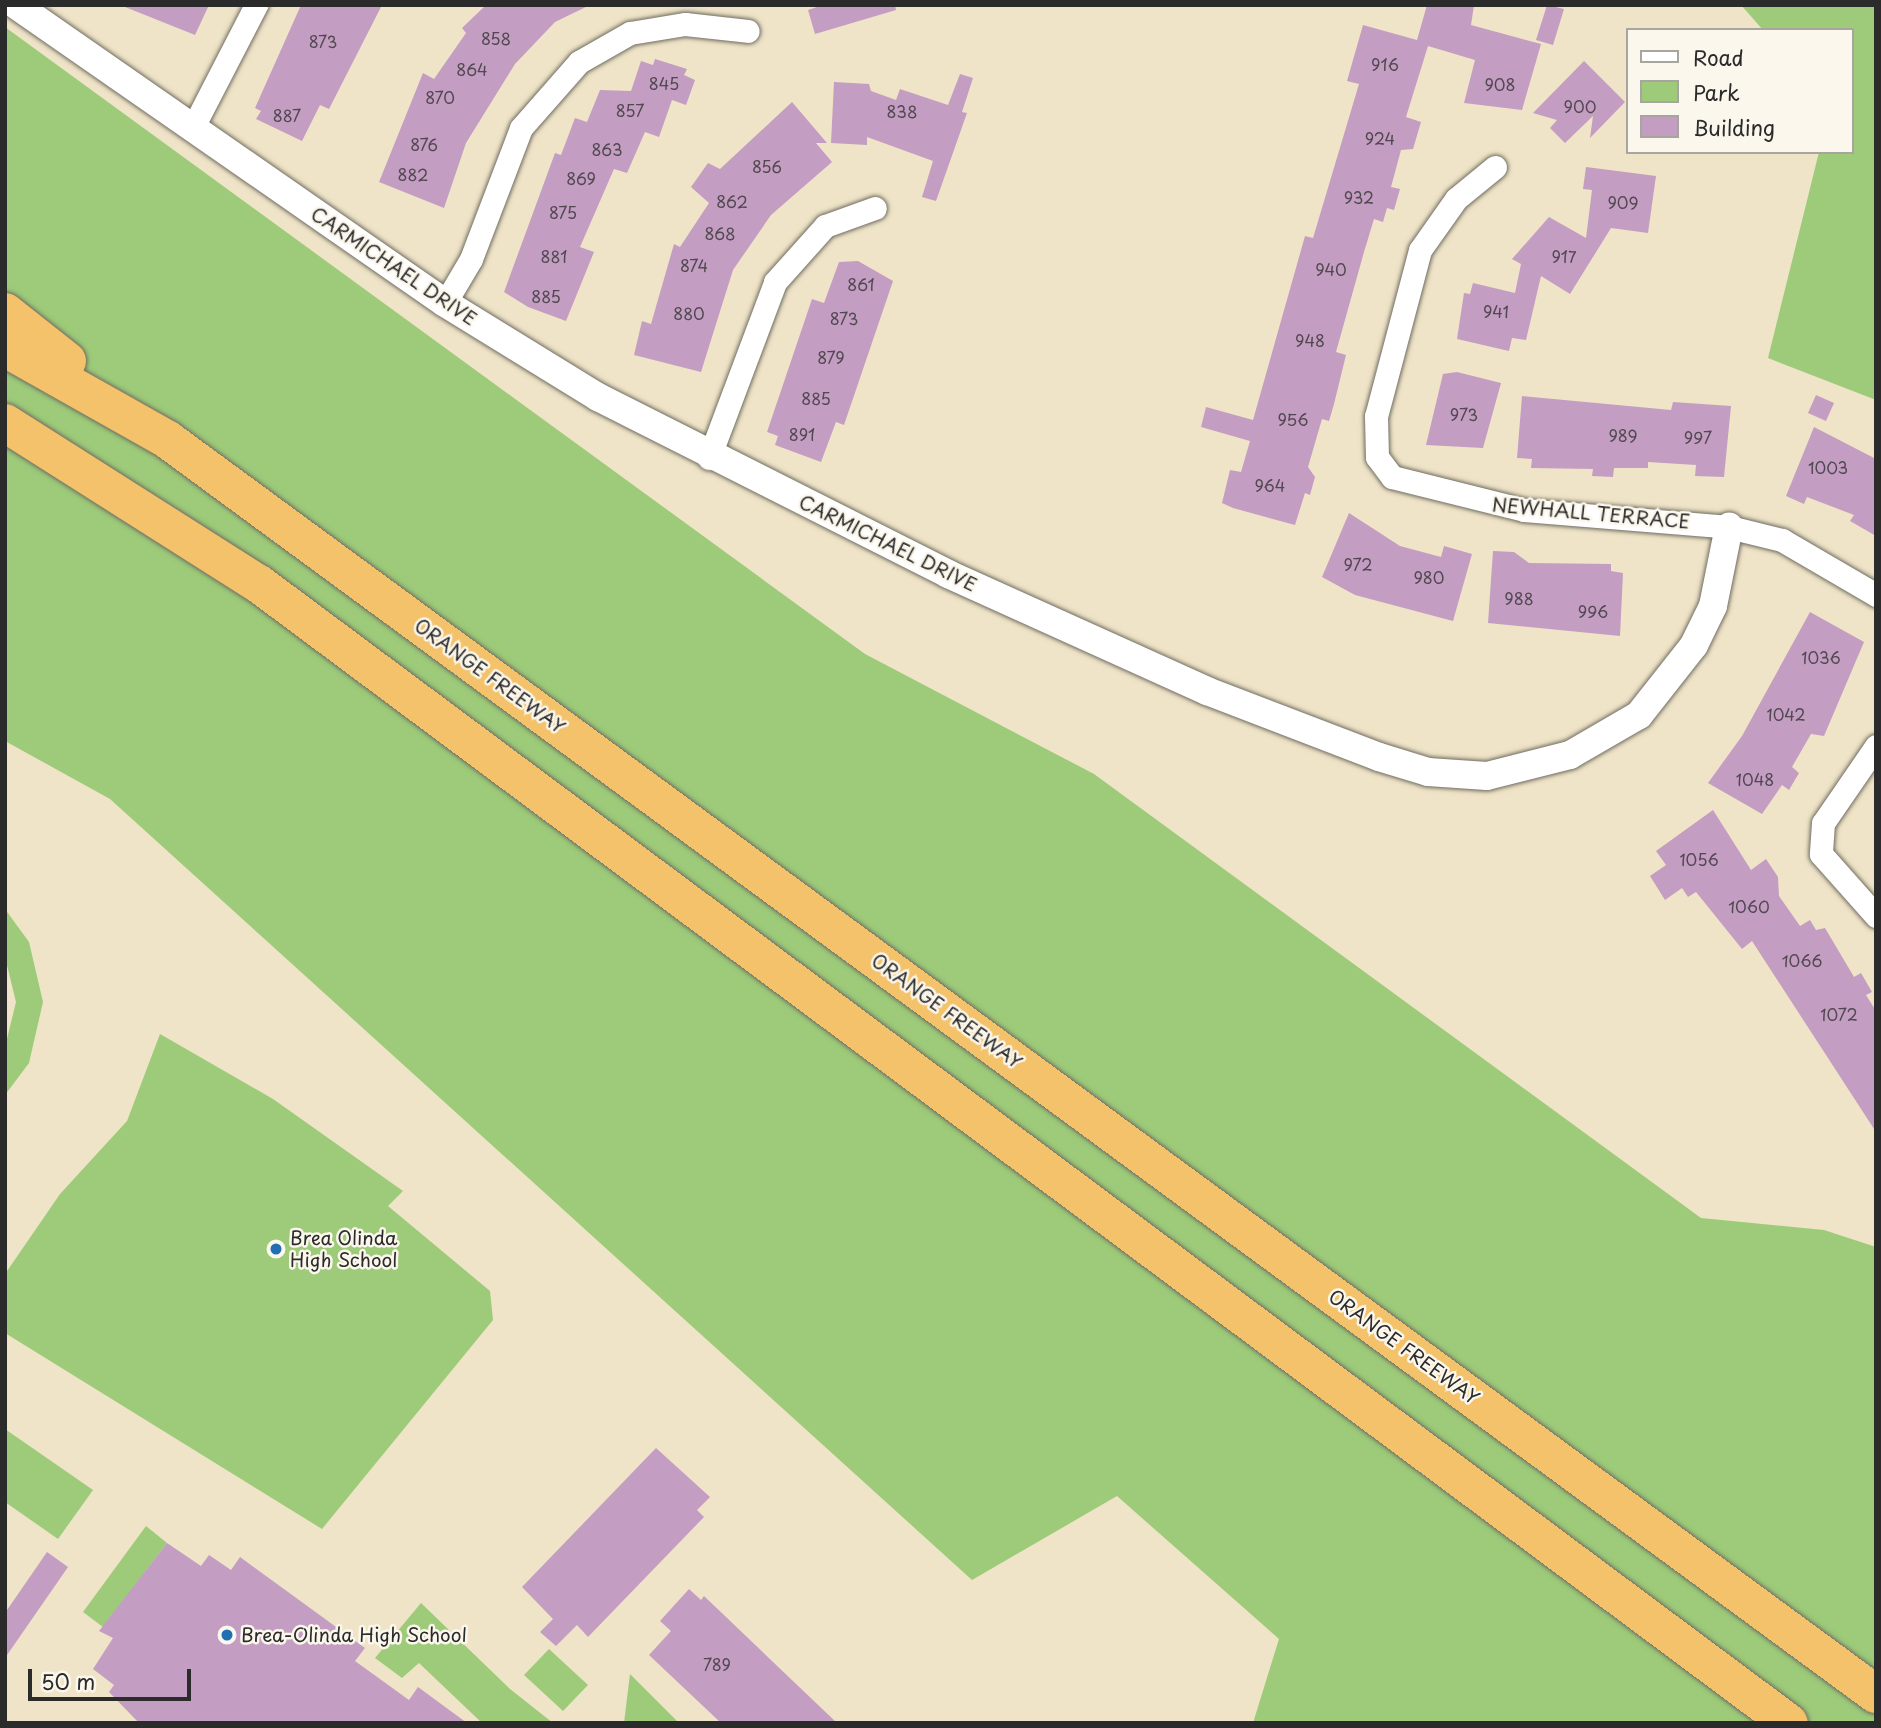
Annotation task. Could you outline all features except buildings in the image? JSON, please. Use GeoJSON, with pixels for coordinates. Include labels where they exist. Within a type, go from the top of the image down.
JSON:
{"type":"FeatureCollection","features":[{"type":"Feature","properties":{"kind":"highway"},"geometry":{"type":"LineString","coordinates":[[5,312],[168,440]]}},
{"type":"Feature","properties":{"kind":"highway","name":"ORANGE FREEWAY"},"geometry":{"type":"LineString","coordinates":[[5,348],[168,440],[1876,1693]]}},
{"type":"Feature","properties":{"kind":"highway"},"geometry":{"type":"LineString","coordinates":[[5,423],[259,584],[1789,1723]]}},
{"type":"Feature","properties":{"kind":"highway"},"geometry":{"type":"LineString","coordinates":[[5,453],[259,584]]}},
{"type":"Feature","properties":{"kind":"street","name":"CARMICHAEL DRIVE"},"geometry":{"type":"LineString","coordinates":[[16,5],[445,303],[709,458],[1208,691],[1379,757],[1460,775],[1487,776],[1570,755],[1639,715],[1699,635],[1713,606],[1729,527]]}},
{"type":"Feature","properties":{"kind":"street"},"geometry":{"type":"LineString","coordinates":[[192,129],[256,5]]}},
{"type":"Feature","properties":{"kind":"street"},"geometry":{"type":"LineString","coordinates":[[445,303],[471,259],[521,128],[579,62],[630,33],[685,24],[748,31]]}},
{"type":"Feature","properties":{"kind":"street","name":"NEWHALL TERRACE"},"geometry":{"type":"LineString","coordinates":[[1495,167],[1456,199],[1420,250],[1376,415],[1377,457],[1392,477],[1472,501],[1729,527],[1782,540],[1876,595]]}},
{"type":"Feature","properties":{"kind":"street"},"geometry":{"type":"LineString","coordinates":[[709,458],[775,282],[825,226],[875,208]]}},
{"type":"Feature","properties":{"kind":"street"},"geometry":{"type":"LineString","coordinates":[[1876,746],[1823,823],[1821,854],[1876,916]]}},
{"type":"Feature","properties":{"kind":"green space"},"geometry":{"type":"Polygon","coordinates":[[[1741,5],[1876,5],[1876,400],[1768,358],[1819,154],[1853,154],[1853,28],[1761,28],[1741,5]]]}},
{"type":"Feature","properties":{"kind":"green space"},"geometry":{"type":"Polygon","coordinates":[[[5,27],[865,654],[1094,774],[1701,1218],[1824,1230],[1876,1247],[1876,1723],[1253,1723],[1279,1639],[1117,1496],[972,1580],[110,799],[5,741],[5,27]]]}},
{"type":"Feature","properties":{"kind":"green space"},"geometry":{"type":"Polygon","coordinates":[[[5,909],[29,942],[43,1002],[29,1063],[5,1095],[5,1047],[16,1002],[5,957],[5,909]]]}},
{"type":"Feature","properties":{"kind":"green space"},"geometry":{"type":"Polygon","coordinates":[[[160,1034],[273,1099],[403,1191],[388,1206],[490,1291],[493,1320],[322,1529],[5,1333],[5,1274],[60,1194],[127,1121],[160,1034]]]}},
{"type":"Feature","properties":{"kind":"green space"},"geometry":{"type":"Polygon","coordinates":[[[5,1429],[93,1490],[58,1539],[5,1502],[5,1429]]]}},
{"type":"Feature","properties":{"kind":"green space"},"geometry":{"type":"Polygon","coordinates":[[[146,1526],[167,1543],[103,1627],[83,1612],[146,1526]]]}},
{"type":"Feature","properties":{"kind":"green space"},"geometry":{"type":"Polygon","coordinates":[[[421,1603],[510,1689],[553,1723],[482,1723],[419,1663],[402,1678],[375,1658],[421,1603]]]}},
{"type":"Feature","properties":{"kind":"green space"},"geometry":{"type":"Polygon","coordinates":[[[549,1649],[588,1685],[563,1711],[524,1675],[549,1649]]]}},
{"type":"Feature","properties":{"kind":"green space"},"geometry":{"type":"Polygon","coordinates":[[[630,1674],[679,1723],[624,1723],[630,1674]]]}},
{"type":"Feature","properties":{"kind":"place","name":"Brea Olinda High School"},"geometry":{"type":"Point","coordinates":[276,1249]}},
{"type":"Feature","properties":{"kind":"place","name":"Brea-Olinda High School"},"geometry":{"type":"Point","coordinates":[227,1635]}}]}
